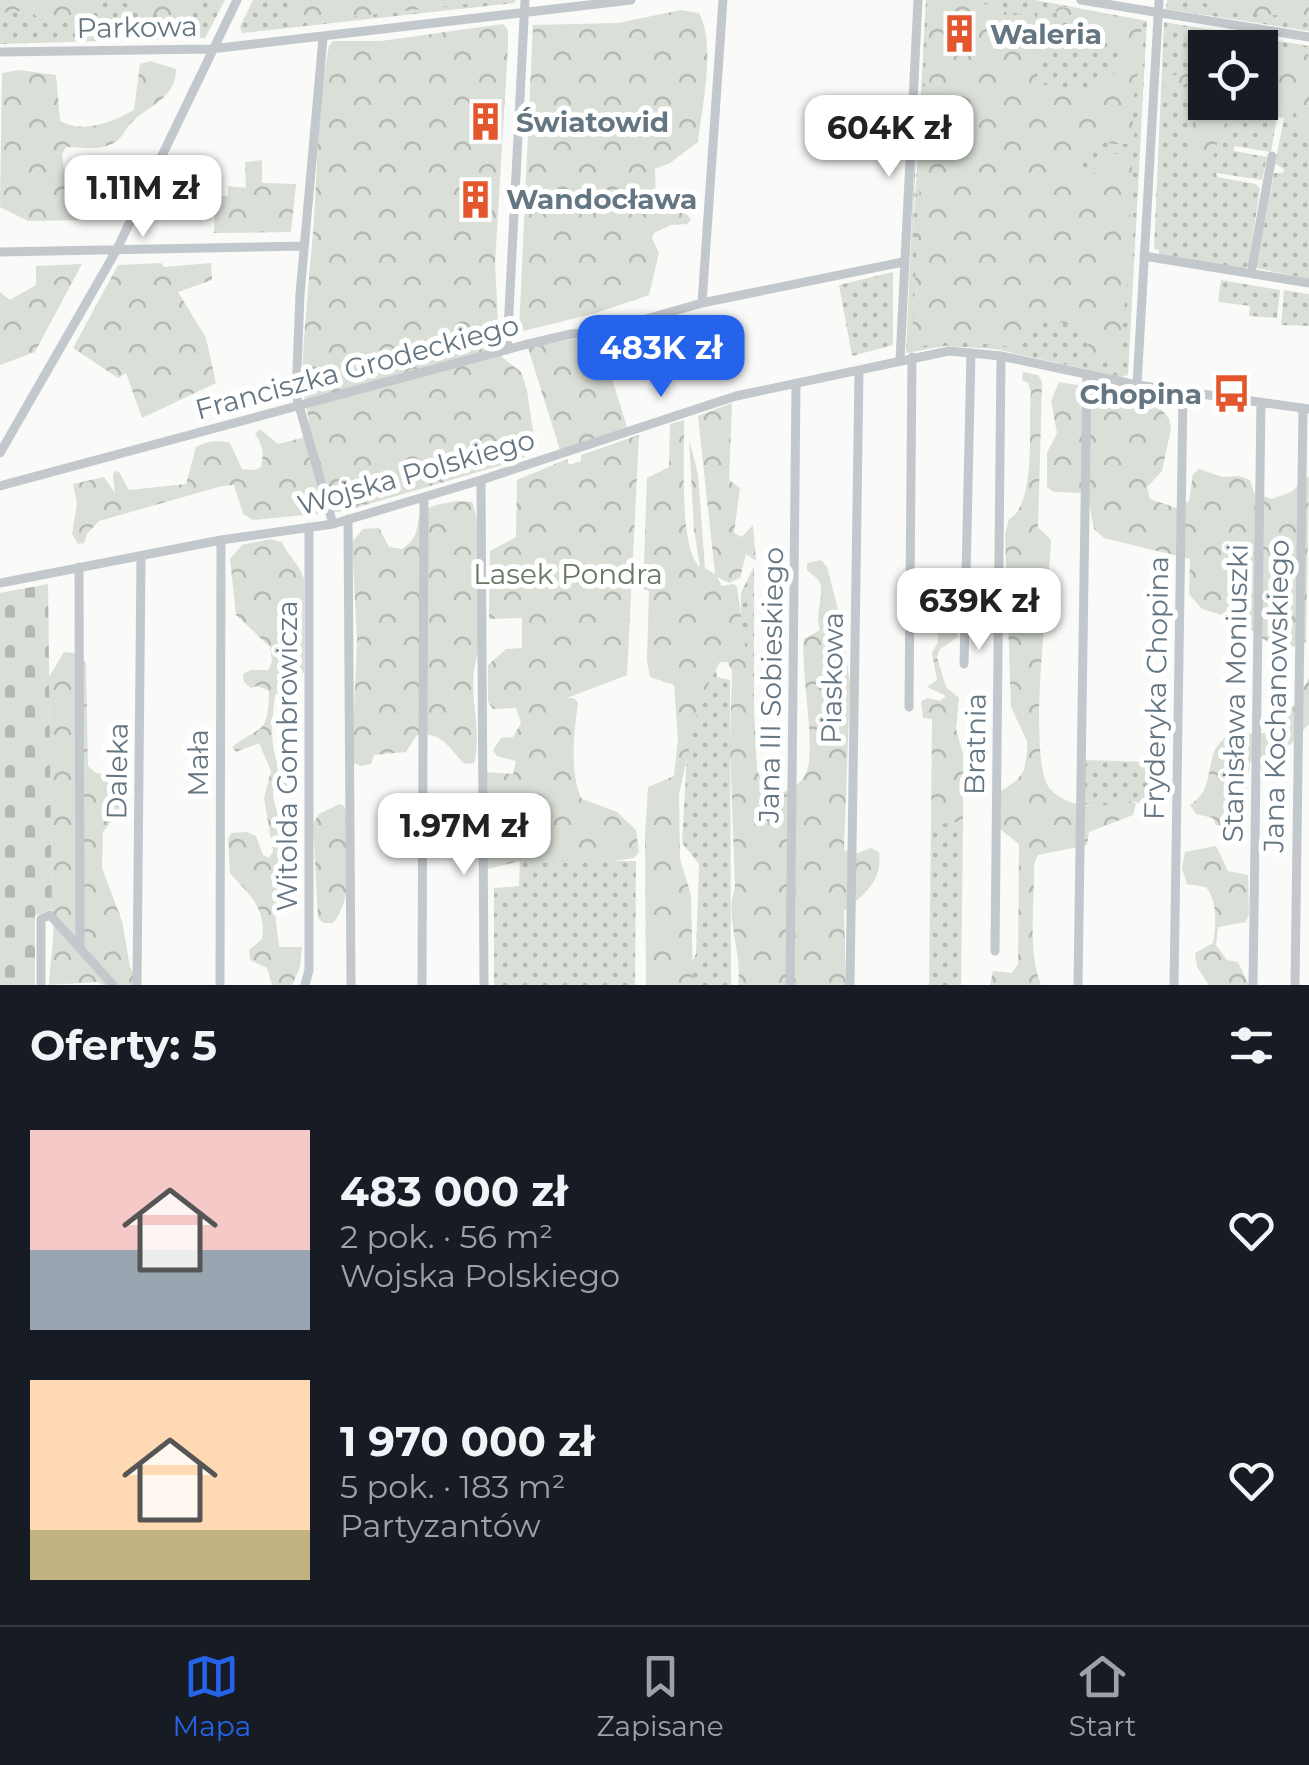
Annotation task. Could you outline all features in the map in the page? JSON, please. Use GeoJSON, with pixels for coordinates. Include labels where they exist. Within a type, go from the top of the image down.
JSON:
{"type":"FeatureCollection","features":[{"type":"Feature","properties":{"kind":"street"},"geometry":{"type":"LineString","coordinates":[[0,453],[116,251],[237,0]]}},
{"type":"Feature","properties":{"kind":"street","name":"Parkowa"},"geometry":{"type":"LineString","coordinates":[[0,52],[211,49],[323,38],[525,6],[631,0]]}},
{"type":"Feature","properties":{"kind":"street"},"geometry":{"type":"LineString","coordinates":[[702,303],[723,0]]}},
{"type":"Feature","properties":{"kind":"street"},"geometry":{"type":"LineString","coordinates":[[900,360],[918,0]]}},
{"type":"Feature","properties":{"kind":"street"},"geometry":{"type":"LineString","coordinates":[[1081,0],[1309,37]]}},
{"type":"Feature","properties":{"kind":"street"},"geometry":{"type":"LineString","coordinates":[[1136,386],[1159,0]]}},
{"type":"Feature","properties":{"kind":"street"},"geometry":{"type":"LineString","coordinates":[[507,350],[525,6]]}},
{"type":"Feature","properties":{"kind":"street"},"geometry":{"type":"LineString","coordinates":[[323,38],[297,362],[298,407],[333,524]]}},
{"type":"Feature","properties":{"kind":"street"},"geometry":{"type":"LineString","coordinates":[[1251,273],[1272,156]]}},
{"type":"Feature","properties":{"kind":"street"},"geometry":{"type":"LineString","coordinates":[[0,252],[304,246]]}},
{"type":"Feature","properties":{"kind":"street"},"geometry":{"type":"LineString","coordinates":[[1144,256],[1309,283]]}},
{"type":"Feature","properties":{"kind":"street","name":"Franciszka Grodeckiego"},"geometry":{"type":"LineString","coordinates":[[0,486],[571,334],[604,331],[702,303],[903,262]]}},
{"type":"Feature","properties":{"kind":"street","name":"Wojska Polskiego"},"geometry":{"type":"LineString","coordinates":[[0,583],[222,540],[333,524],[481,480],[721,400],[949,351],[1001,356],[1136,386],[1306,408]]}},
{"type":"Feature","properties":{"kind":"street"},"geometry":{"type":"LineString","coordinates":[[964,664],[971,352]]}},
{"type":"Feature","properties":{"kind":"street","name":"Bratnia"},"geometry":{"type":"LineString","coordinates":[[995,951],[1001,356]]}},
{"type":"Feature","properties":{"kind":"street"},"geometry":{"type":"LineString","coordinates":[[909,707],[912,357]]}},
{"type":"Feature","properties":{"kind":"street","name":"Piaskowa"},"geometry":{"type":"LineString","coordinates":[[850,985],[858,371]]}},
{"type":"Feature","properties":{"kind":"street"},"geometry":{"type":"LineString","coordinates":[[1078,985],[1087,374]]}},
{"type":"Feature","properties":{"kind":"street","name":"Jana III Sobieskiego"},"geometry":{"type":"LineString","coordinates":[[790,985],[796,385]]}},
{"type":"Feature","properties":{"kind":"street","name":"Fryderyka Chopina"},"geometry":{"type":"LineString","coordinates":[[1174,985],[1182,392]]}},
{"type":"Feature","properties":{"kind":"street","name":"Stanisława Moniuszki"},"geometry":{"type":"LineString","coordinates":[[1253,985],[1261,402]]}},
{"type":"Feature","properties":{"kind":"street","name":"Jana Kochanowskiego"},"geometry":{"type":"LineString","coordinates":[[1295,985],[1306,408]]}},
{"type":"Feature","properties":{"kind":"street"},"geometry":{"type":"LineString","coordinates":[[481,480],[484,985]]}},
{"type":"Feature","properties":{"kind":"street"},"geometry":{"type":"LineString","coordinates":[[422,985],[424,497]]}},
{"type":"Feature","properties":{"kind":"street"},"geometry":{"type":"LineString","coordinates":[[348,519],[352,985]]}},
{"type":"Feature","properties":{"kind":"street","name":"Witolda Gombrowicza"},"geometry":{"type":"LineString","coordinates":[[306,985],[310,970],[309,527]]}},
{"type":"Feature","properties":{"kind":"street","name":"Mała"},"geometry":{"type":"LineString","coordinates":[[220,985],[222,540]]}},
{"type":"Feature","properties":{"kind":"street","name":"Daleka"},"geometry":{"type":"LineString","coordinates":[[137,985],[141,556]]}},
{"type":"Feature","properties":{"kind":"street"},"geometry":{"type":"LineString","coordinates":[[79,568],[80,945]]}},
{"type":"Feature","properties":{"kind":"street"},"geometry":{"type":"LineString","coordinates":[[41,985],[40,918],[50,915],[113,985]]}},
{"type":"Feature","properties":{"kind":"green space"},"geometry":{"type":"Polygon","coordinates":[[[0,0],[225,0],[205,38],[0,44],[0,0]]]}},
{"type":"Feature","properties":{"kind":"green space"},"geometry":{"type":"Polygon","coordinates":[[[99,0],[88,11],[63,23],[47,24],[28,10],[0,13],[0,3],[99,0]]]}},
{"type":"Feature","properties":{"kind":"green space"},"geometry":{"type":"Polygon","coordinates":[[[119,0],[206,0],[188,15],[177,17],[153,14],[119,0]]]}},
{"type":"Feature","properties":{"kind":"green space"},"geometry":{"type":"Polygon","coordinates":[[[253,0],[515,3],[242,33],[240,27],[253,0]]]}},
{"type":"Feature","properties":{"kind":"green space"},"geometry":{"type":"Polygon","coordinates":[[[293,0],[502,0],[288,24],[284,19],[293,0]]]}},
{"type":"Feature","properties":{"kind":"green space"},"geometry":{"type":"Polygon","coordinates":[[[926,0],[1035,0],[1147,21],[1128,375],[1121,377],[995,349],[945,346],[906,353],[920,33],[913,238],[926,0]]]}},
{"type":"Feature","properties":{"kind":"green space"},"geometry":{"type":"Polygon","coordinates":[[[934,0],[975,0],[1013,15],[1034,13],[1039,30],[1036,80],[1064,88],[1086,88],[1106,82],[1126,56],[1122,44],[1101,32],[1091,39],[1078,36],[1075,25],[1057,17],[1056,10],[1060,7],[1142,21],[1132,115],[1135,140],[1121,144],[1095,139],[1091,162],[1067,160],[1068,167],[1083,177],[1096,173],[1101,154],[1131,158],[1127,284],[1118,362],[1092,357],[1083,328],[1054,322],[1040,325],[1007,346],[945,341],[923,346],[912,342],[928,15],[934,0]]]}},
{"type":"Feature","properties":{"kind":"green space"},"geometry":{"type":"Polygon","coordinates":[[[1167,0],[1309,0],[1309,31],[1166,9],[1167,0]]]}},
{"type":"Feature","properties":{"kind":"green space"},"geometry":{"type":"Polygon","coordinates":[[[1195,0],[1309,0],[1309,19],[1223,9],[1195,0]]]}},
{"type":"Feature","properties":{"kind":"green space"},"geometry":{"type":"Polygon","coordinates":[[[681,10],[699,13],[704,26],[705,94],[698,142],[655,169],[656,206],[668,212],[686,213],[691,220],[654,233],[652,238],[659,253],[649,295],[519,332],[533,25],[618,23],[681,10]]]}},
{"type":"Feature","properties":{"kind":"green space"},"geometry":{"type":"Polygon","coordinates":[[[1164,22],[1212,30],[1188,30],[1188,120],[1276,120],[1271,152],[1234,146],[1234,151],[1267,157],[1262,180],[1216,173],[1217,177],[1256,184],[1260,189],[1248,266],[1243,269],[1159,256],[1159,250],[1154,249],[1164,22]]]}},
{"type":"Feature","properties":{"kind":"green space"},"geometry":{"type":"Polygon","coordinates":[[[503,24],[508,30],[508,47],[495,263],[499,343],[502,357],[521,372],[527,390],[534,438],[530,454],[345,511],[253,520],[243,514],[234,485],[222,486],[99,521],[84,543],[78,544],[72,534],[77,503],[73,484],[104,477],[115,493],[115,471],[129,490],[186,484],[196,447],[212,442],[230,443],[242,469],[256,470],[261,467],[262,457],[255,434],[260,429],[278,444],[309,436],[303,359],[322,96],[333,41],[381,41],[503,24]]]}},
{"type":"Feature","properties":{"kind":"green space"},"geometry":{"type":"Polygon","coordinates":[[[1278,41],[1309,46],[1309,279],[1256,268],[1274,173],[1283,173],[1284,169],[1275,164],[1284,118],[1278,117],[1278,41]]]}},
{"type":"Feature","properties":{"kind":"green space"},"geometry":{"type":"Polygon","coordinates":[[[1278,48],[1309,55],[1309,130],[1300,125],[1293,107],[1278,108],[1278,48]]]}},
{"type":"Feature","properties":{"kind":"green space"},"geometry":{"type":"Polygon","coordinates":[[[150,61],[176,69],[167,94],[112,144],[66,147],[62,154],[66,186],[98,193],[86,220],[28,221],[0,207],[2,73],[19,70],[56,75],[60,121],[88,126],[134,110],[140,64],[150,61]]]}},
{"type":"Feature","properties":{"kind":"green space"},"geometry":{"type":"Polygon","coordinates":[[[1188,70],[1188,82],[1170,96],[1163,84],[1167,78],[1188,70]]]}},
{"type":"Feature","properties":{"kind":"green space"},"geometry":{"type":"Polygon","coordinates":[[[1227,120],[1213,158],[1195,159],[1190,146],[1194,122],[1227,120]]]}},
{"type":"Feature","properties":{"kind":"green space"},"geometry":{"type":"Polygon","coordinates":[[[262,160],[262,183],[296,184],[291,232],[214,233],[215,196],[228,196],[228,186],[246,188],[245,162],[262,160]]]}},
{"type":"Feature","properties":{"kind":"green space"},"geometry":{"type":"Polygon","coordinates":[[[161,263],[164,267],[211,263],[212,280],[178,292],[206,338],[216,383],[142,418],[126,373],[118,378],[73,348],[118,265],[161,263]]]}},
{"type":"Feature","properties":{"kind":"green space"},"geometry":{"type":"Polygon","coordinates":[[[82,264],[35,352],[0,365],[0,292],[10,300],[36,285],[36,266],[82,264]]]}},
{"type":"Feature","properties":{"kind":"green space"},"geometry":{"type":"Polygon","coordinates":[[[893,272],[893,345],[852,356],[839,285],[893,272]]]}},
{"type":"Feature","properties":{"kind":"green space"},"geometry":{"type":"Polygon","coordinates":[[[1221,280],[1280,290],[1277,318],[1249,316],[1250,306],[1218,302],[1221,280]]]}},
{"type":"Feature","properties":{"kind":"green space"},"geometry":{"type":"Polygon","coordinates":[[[1284,290],[1309,294],[1309,326],[1281,325],[1284,290]]]}},
{"type":"Feature","properties":{"kind":"green space"},"geometry":{"type":"Polygon","coordinates":[[[598,334],[627,427],[560,450],[528,348],[598,334]]]}},
{"type":"Feature","properties":{"kind":"green space"},"geometry":{"type":"Polygon","coordinates":[[[1023,372],[1038,375],[1042,382],[1038,527],[1051,540],[1039,711],[1043,774],[1051,790],[1069,802],[1090,806],[1131,801],[1136,804],[1133,815],[1089,832],[1087,845],[1038,855],[1034,864],[1033,941],[1041,985],[990,985],[993,971],[1012,973],[1018,964],[1019,844],[996,826],[1000,792],[1024,770],[1027,753],[1027,741],[1011,707],[1005,534],[1009,519],[1024,497],[1027,480],[1031,391],[1022,380],[1023,372]]]}},
{"type":"Feature","properties":{"kind":"green space"},"geometry":{"type":"Polygon","coordinates":[[[1059,382],[1156,403],[1169,419],[1171,429],[1162,471],[1147,487],[1150,499],[1176,508],[1189,501],[1193,474],[1199,469],[1250,480],[1254,493],[1272,499],[1291,492],[1309,476],[1306,642],[1284,650],[1275,648],[1238,620],[1202,609],[1189,594],[1190,559],[1104,538],[1094,529],[1087,493],[1054,492],[1047,487],[1047,453],[1057,433],[1051,401],[1059,382]]]}},
{"type":"Feature","properties":{"kind":"green space"},"geometry":{"type":"Polygon","coordinates":[[[732,403],[729,480],[740,488],[734,533],[742,537],[753,525],[756,561],[746,554],[740,578],[729,583],[717,577],[722,586],[737,587],[754,709],[757,770],[765,787],[782,793],[793,788],[804,777],[809,762],[804,639],[820,630],[821,585],[807,570],[807,563],[821,560],[827,567],[842,625],[850,685],[844,850],[858,853],[871,848],[879,852],[875,879],[844,911],[846,985],[738,985],[732,911],[732,670],[727,662],[720,662],[700,700],[679,794],[680,859],[691,895],[693,985],[646,985],[648,787],[674,776],[678,739],[674,685],[650,677],[647,660],[649,591],[643,589],[647,478],[669,467],[670,424],[684,420],[688,541],[700,567],[689,439],[698,474],[705,568],[715,574],[698,416],[732,403]]]}},
{"type":"Feature","properties":{"kind":"green space","name":"Lasek Pondra"},"geometry":{"type":"Polygon","coordinates":[[[639,435],[627,675],[567,698],[578,703],[574,765],[582,799],[617,812],[636,830],[639,852],[634,858],[605,862],[520,861],[483,870],[483,772],[513,774],[516,761],[497,756],[493,750],[501,738],[513,737],[521,723],[516,708],[493,709],[488,702],[488,665],[506,649],[522,648],[522,618],[489,619],[490,551],[516,537],[517,480],[567,459],[569,465],[581,461],[581,455],[639,435]]]}},
{"type":"Feature","properties":{"kind":"green space"},"geometry":{"type":"Polygon","coordinates":[[[472,502],[479,549],[480,636],[473,681],[477,740],[474,763],[465,764],[444,742],[426,734],[417,735],[406,752],[374,755],[371,764],[361,766],[352,758],[357,640],[352,542],[363,529],[379,528],[389,547],[402,549],[415,534],[421,514],[439,504],[472,502]]]}},
{"type":"Feature","properties":{"kind":"green space"},"geometry":{"type":"Polygon","coordinates":[[[270,539],[282,542],[304,579],[304,672],[275,695],[272,722],[275,754],[288,787],[273,791],[274,801],[296,844],[300,862],[297,874],[279,894],[275,911],[279,947],[302,947],[300,967],[292,985],[272,985],[267,968],[250,960],[249,950],[262,939],[262,918],[255,902],[230,873],[228,839],[231,833],[247,832],[256,836],[263,855],[269,858],[273,851],[264,798],[271,771],[259,743],[236,752],[232,747],[261,728],[267,716],[269,691],[258,686],[251,688],[244,682],[243,674],[268,670],[272,662],[270,647],[236,615],[230,559],[242,545],[270,539]]]}},
{"type":"Feature","properties":{"kind":"green space"},"geometry":{"type":"Polygon","coordinates":[[[754,566],[754,823],[739,985],[741,593],[754,566]]]}},
{"type":"Feature","properties":{"kind":"green space"},"geometry":{"type":"Polygon","coordinates":[[[48,584],[52,909],[35,916],[35,985],[0,985],[0,593],[48,584]]]}},
{"type":"Feature","properties":{"kind":"green space"},"geometry":{"type":"Polygon","coordinates":[[[948,625],[954,627],[958,637],[940,649],[937,657],[946,687],[959,698],[956,729],[963,754],[963,822],[931,824],[932,719],[923,718],[921,701],[940,701],[946,696],[927,687],[937,680],[932,653],[938,632],[948,625]]]}},
{"type":"Feature","properties":{"kind":"green space"},"geometry":{"type":"Polygon","coordinates":[[[713,651],[717,677],[730,680],[731,985],[688,985],[687,971],[696,954],[699,864],[682,843],[691,685],[713,651]]]}},
{"type":"Feature","properties":{"kind":"green space"},"geometry":{"type":"Polygon","coordinates":[[[64,652],[75,653],[86,663],[88,766],[96,773],[118,776],[122,781],[122,807],[103,832],[102,868],[122,921],[130,967],[141,985],[49,985],[53,928],[49,677],[64,652]]]}},
{"type":"Feature","properties":{"kind":"green space"},"geometry":{"type":"Polygon","coordinates":[[[1309,678],[1309,724],[1289,746],[1250,762],[1244,816],[1227,827],[1196,814],[1190,805],[1204,789],[1219,744],[1227,735],[1279,732],[1309,678]]]}},
{"type":"Feature","properties":{"kind":"green space"},"geometry":{"type":"Polygon","coordinates":[[[1083,760],[1151,762],[1147,805],[1131,801],[1104,808],[1083,804],[1083,760]]]}},
{"type":"Feature","properties":{"kind":"green space"},"geometry":{"type":"Polygon","coordinates":[[[339,804],[347,815],[347,886],[345,900],[333,923],[323,923],[318,918],[313,824],[319,814],[339,804]]]}},
{"type":"Feature","properties":{"kind":"green space"},"geometry":{"type":"Polygon","coordinates":[[[963,822],[961,985],[929,985],[931,824],[963,822]]]}},
{"type":"Feature","properties":{"kind":"green space"},"geometry":{"type":"Polygon","coordinates":[[[1216,846],[1228,871],[1248,875],[1246,922],[1218,927],[1216,945],[1227,960],[1238,962],[1249,985],[1209,985],[1197,967],[1195,953],[1213,943],[1214,907],[1206,887],[1187,884],[1182,869],[1185,852],[1216,846]]]}},
{"type":"Feature","properties":{"kind":"green space"},"geometry":{"type":"Polygon","coordinates":[[[520,861],[636,861],[635,985],[494,985],[494,888],[519,886],[520,861]]]}},
{"type":"Feature","properties":{"kind":"place","name":"Waleria"},"geometry":{"type":"Point","coordinates":[960,34]}},
{"type":"Feature","properties":{"kind":"place","name":"Światowid"},"geometry":{"type":"Point","coordinates":[486,122]}},
{"type":"Feature","properties":{"kind":"place","name":"Wandocława"},"geometry":{"type":"Point","coordinates":[476,199]}},
{"type":"Feature","properties":{"kind":"place","name":"Chopina"},"geometry":{"type":"Point","coordinates":[1232,394]}}]}
